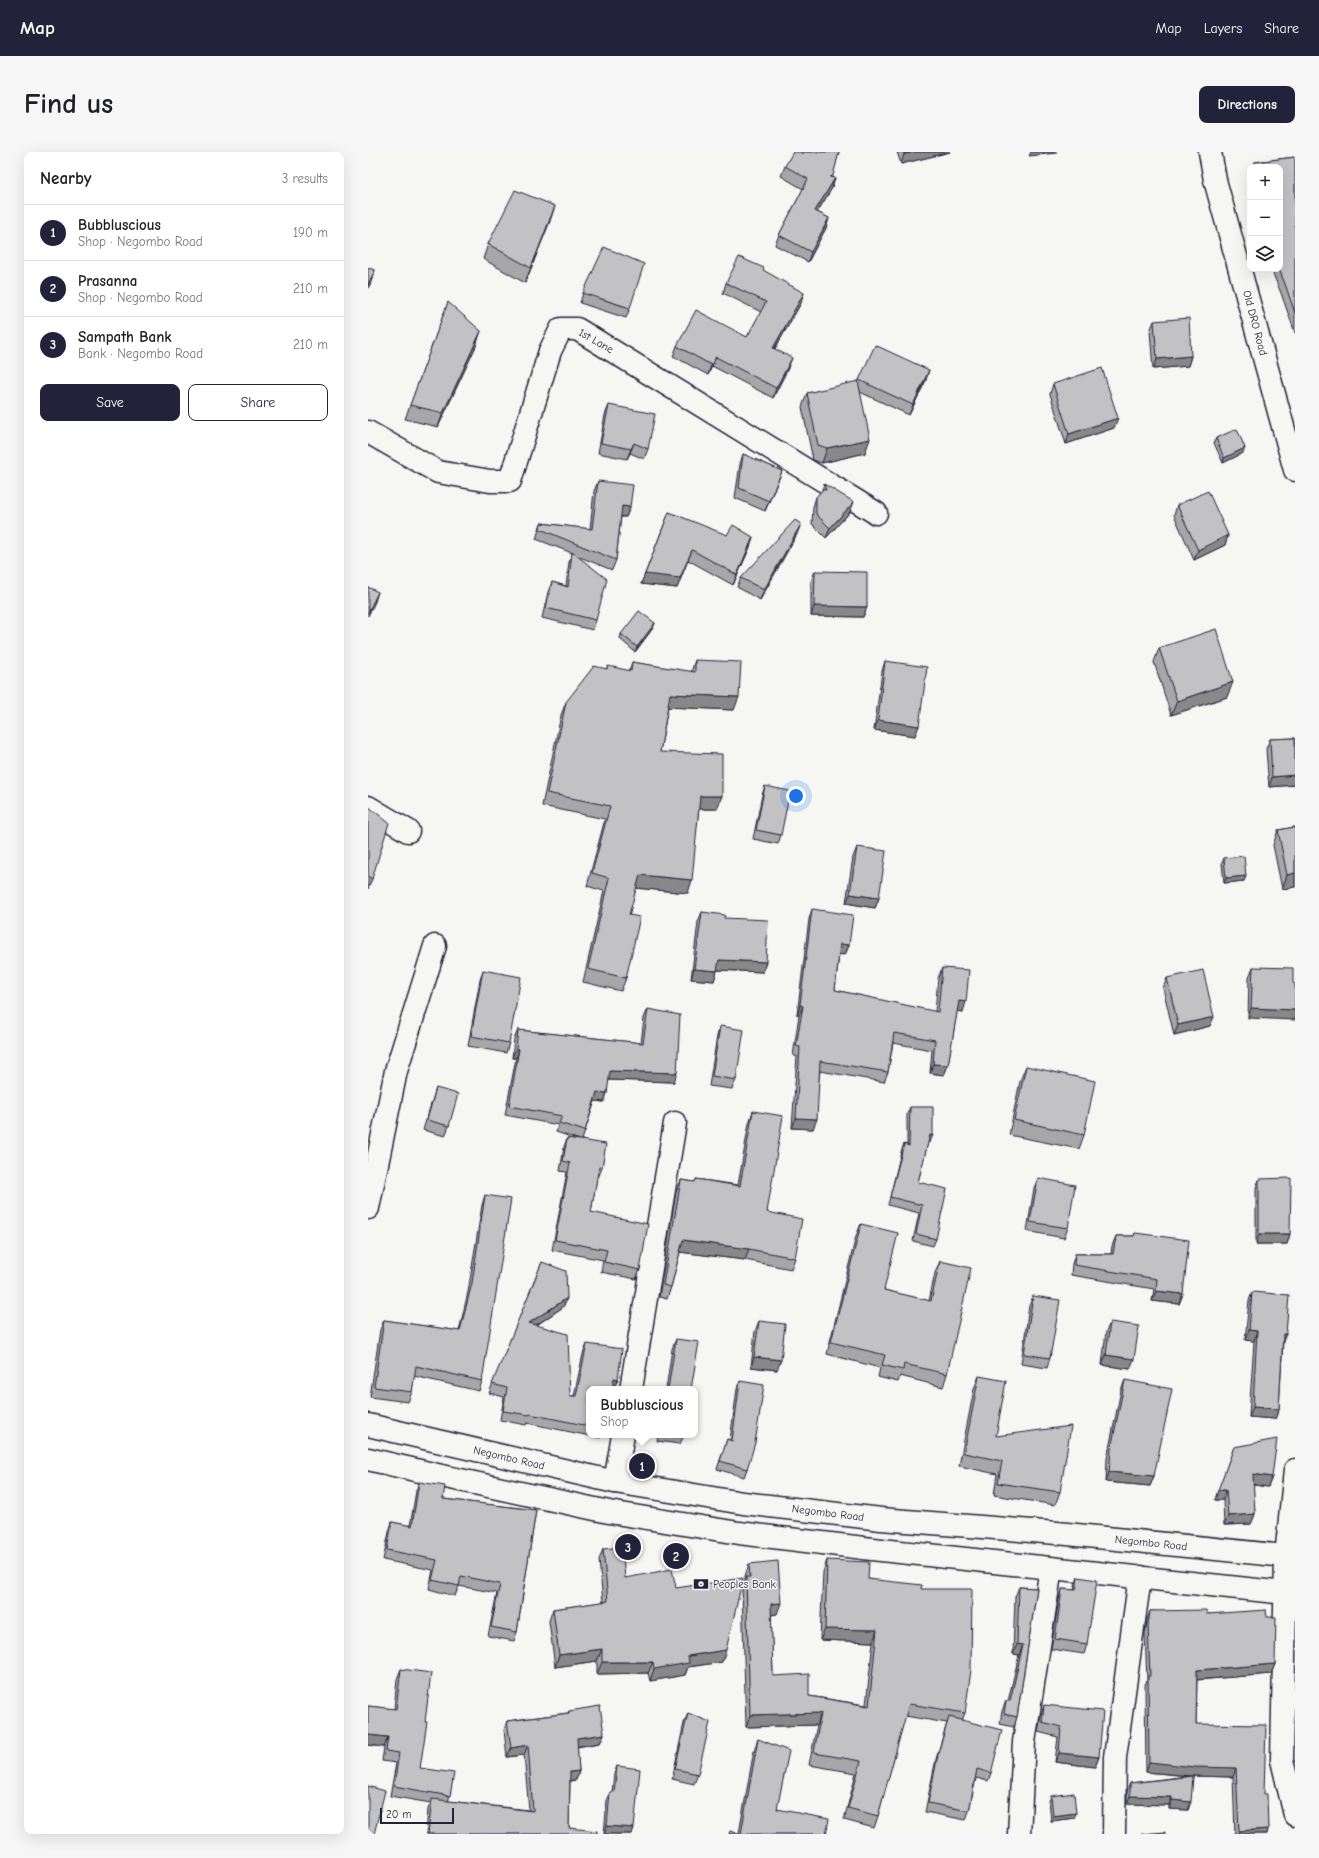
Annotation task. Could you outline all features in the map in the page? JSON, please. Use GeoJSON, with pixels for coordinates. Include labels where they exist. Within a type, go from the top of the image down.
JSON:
{"type":"FeatureCollection","features":[{"type":"Feature","properties":{"kind":"main road","name":"Old DRO Road"},"geometry":{"type":"LineString","coordinates":[[1210,152],[1215,180],[1295,470]]}},
{"type":"Feature","properties":{"kind":"main road","name":"1st Lane"},"geometry":{"type":"LineString","coordinates":[[368,432],[438,472],[490,481],[510,481],[550,351],[562,329],[577,329],[876,513]]}},
{"type":"Feature","properties":{"kind":"main road"},"geometry":{"type":"LineString","coordinates":[[368,807],[408,831]]}},
{"type":"Feature","properties":{"kind":"main road"},"geometry":{"type":"LineString","coordinates":[[368,1208],[396,1071],[435,946]]}},
{"type":"Feature","properties":{"kind":"main road"},"geometry":{"type":"LineString","coordinates":[[631,1386],[675,1123]]}},
{"type":"Feature","properties":{"kind":"main road","name":"Negombo Road"},"geometry":{"type":"LineString","coordinates":[[368,1425],[615,1482],[742,1503],[881,1519],[1057,1533],[1290,1556]]}},
{"type":"Feature","properties":{"kind":"main road"},"geometry":{"type":"LineString","coordinates":[[615,1482],[622,1438]]}},
{"type":"Feature","properties":{"kind":"main road"},"geometry":{"type":"LineString","coordinates":[[368,1459],[609,1512],[739,1533],[872,1549],[1290,1593]]}},
{"type":"Feature","properties":{"kind":"main road"},"geometry":{"type":"LineString","coordinates":[[1295,1470],[1282,1760],[1295,1815]]}},
{"type":"Feature","properties":{"kind":"main road"},"geometry":{"type":"LineString","coordinates":[[1019,1834],[1024,1742],[1051,1568]]}},
{"type":"Feature","properties":{"kind":"main road"},"geometry":{"type":"LineString","coordinates":[[1114,1834],[1115,1757],[1140,1577]]}},
{"type":"Feature","properties":{"kind":"building"},"geometry":{"type":"Polygon","coordinates":[[[793,152],[800,152],[803,154],[803,152],[839,152],[833,176],[830,177],[835,178],[815,211],[829,218],[811,252],[779,235],[808,179],[785,166],[793,152]]]}},
{"type":"Feature","properties":{"kind":"building"},"geometry":{"type":"Polygon","coordinates":[[[1295,157],[1295,313],[1280,272],[1283,272],[1283,164],[1255,164],[1255,162],[1295,157]]]}},
{"type":"Feature","properties":{"kind":"building"},"geometry":{"type":"Polygon","coordinates":[[[515,190],[555,206],[531,268],[488,244],[515,190]]]}},
{"type":"Feature","properties":{"kind":"building"},"geometry":{"type":"Polygon","coordinates":[[[604,247],[644,264],[630,308],[583,293],[604,247]]]}},
{"type":"Feature","properties":{"kind":"building"},"geometry":{"type":"Polygon","coordinates":[[[739,257],[764,268],[763,270],[804,293],[773,348],[792,358],[776,388],[716,357],[711,365],[677,346],[696,310],[747,337],[766,302],[726,283],[739,257]]]}},
{"type":"Feature","properties":{"kind":"building"},"geometry":{"type":"Polygon","coordinates":[[[368,268],[375,270],[368,285],[368,268]]]}},
{"type":"Feature","properties":{"kind":"building"},"geometry":{"type":"Polygon","coordinates":[[[448,302],[481,331],[443,413],[410,405],[448,302]]]}},
{"type":"Feature","properties":{"kind":"building"},"geometry":{"type":"Polygon","coordinates":[[[1189,318],[1191,356],[1157,359],[1154,321],[1189,318]]]}},
{"type":"Feature","properties":{"kind":"building"},"geometry":{"type":"Polygon","coordinates":[[[875,345],[929,370],[913,405],[859,380],[875,345]]]}},
{"type":"Feature","properties":{"kind":"building"},"geometry":{"type":"Polygon","coordinates":[[[1102,368],[1118,418],[1069,434],[1053,384],[1102,368]]]}},
{"type":"Feature","properties":{"kind":"building"},"geometry":{"type":"Polygon","coordinates":[[[858,381],[870,439],[827,448],[818,445],[807,393],[858,381]]]}},
{"type":"Feature","properties":{"kind":"building"},"geometry":{"type":"Polygon","coordinates":[[[609,405],[655,414],[648,449],[634,443],[631,449],[601,443],[609,405]]]}},
{"type":"Feature","properties":{"kind":"building"},"geometry":{"type":"Polygon","coordinates":[[[1237,429],[1245,448],[1224,458],[1216,438],[1237,429]]]}},
{"type":"Feature","properties":{"kind":"building"},"geometry":{"type":"Polygon","coordinates":[[[743,454],[782,471],[769,501],[739,488],[743,454]]]}},
{"type":"Feature","properties":{"kind":"building"},"geometry":{"type":"Polygon","coordinates":[[[598,481],[633,485],[630,507],[622,506],[616,560],[540,529],[541,523],[592,529],[598,481]]]}},
{"type":"Feature","properties":{"kind":"building"},"geometry":{"type":"Polygon","coordinates":[[[824,484],[854,502],[830,528],[816,514],[816,497],[823,489],[826,490],[824,484]]]}},
{"type":"Feature","properties":{"kind":"building"},"geometry":{"type":"Polygon","coordinates":[[[1208,491],[1228,535],[1198,550],[1177,505],[1208,491]]]}},
{"type":"Feature","properties":{"kind":"building"},"geometry":{"type":"Polygon","coordinates":[[[669,512],[727,535],[733,525],[753,537],[737,575],[692,550],[680,578],[645,574],[669,512]]]}},
{"type":"Feature","properties":{"kind":"building"},"geometry":{"type":"Polygon","coordinates":[[[795,520],[801,524],[764,590],[741,578],[795,520]]]}},
{"type":"Feature","properties":{"kind":"building"},"geometry":{"type":"Polygon","coordinates":[[[572,552],[607,579],[596,620],[546,608],[552,582],[568,587],[572,552]]]}},
{"type":"Feature","properties":{"kind":"building"},"geometry":{"type":"Polygon","coordinates":[[[815,571],[867,572],[867,607],[814,606],[815,571]]]}},
{"type":"Feature","properties":{"kind":"building"},"geometry":{"type":"Polygon","coordinates":[[[368,587],[378,592],[368,613],[368,587]]]}},
{"type":"Feature","properties":{"kind":"building"},"geometry":{"type":"Polygon","coordinates":[[[639,611],[655,623],[637,647],[621,634],[639,611]]]}},
{"type":"Feature","properties":{"kind":"building"},"geometry":{"type":"Polygon","coordinates":[[[1216,629],[1233,682],[1177,701],[1159,648],[1216,629]]]}},
{"type":"Feature","properties":{"kind":"building"},"geometry":{"type":"Polygon","coordinates":[[[695,660],[741,662],[739,697],[670,694],[660,752],[722,754],[722,796],[700,796],[692,880],[640,875],[629,915],[640,917],[626,978],[588,969],[609,878],[592,873],[610,806],[547,793],[566,702],[594,666],[607,669],[608,666],[631,671],[632,662],[695,672],[695,660]]]}},
{"type":"Feature","properties":{"kind":"building"},"geometry":{"type":"Polygon","coordinates":[[[885,661],[927,667],[919,726],[878,720],[885,661]]]}},
{"type":"Feature","properties":{"kind":"building"},"geometry":{"type":"Polygon","coordinates":[[[1295,738],[1295,775],[1272,777],[1270,739],[1295,738]]]}},
{"type":"Feature","properties":{"kind":"building"},"geometry":{"type":"Polygon","coordinates":[[[765,786],[790,791],[781,835],[756,830],[765,786]]]}},
{"type":"Feature","properties":{"kind":"building"},"geometry":{"type":"Polygon","coordinates":[[[368,806],[389,823],[372,879],[368,876],[368,806]]]}},
{"type":"Feature","properties":{"kind":"building"},"geometry":{"type":"Polygon","coordinates":[[[1295,827],[1295,873],[1287,875],[1278,830],[1295,827]]]}},
{"type":"Feature","properties":{"kind":"building"},"geometry":{"type":"Polygon","coordinates":[[[857,847],[886,851],[879,898],[850,894],[857,847]]]}},
{"type":"Feature","properties":{"kind":"building"},"geometry":{"type":"Polygon","coordinates":[[[1244,856],[1246,876],[1226,878],[1224,858],[1244,856]]]}},
{"type":"Feature","properties":{"kind":"building"},"geometry":{"type":"Polygon","coordinates":[[[812,909],[853,915],[849,945],[840,944],[835,990],[938,1012],[942,968],[969,970],[966,1002],[959,1001],[948,1065],[933,1064],[935,1040],[894,1033],[888,1072],[820,1061],[817,1119],[796,1118],[800,1047],[796,1046],[803,1006],[800,1005],[812,909]]]}},
{"type":"Feature","properties":{"kind":"building"},"geometry":{"type":"Polygon","coordinates":[[[702,912],[725,915],[724,918],[768,920],[766,962],[719,960],[717,971],[694,969],[702,912]]]}},
{"type":"Feature","properties":{"kind":"building"},"geometry":{"type":"Polygon","coordinates":[[[1253,967],[1293,968],[1293,983],[1295,984],[1295,1010],[1251,1008],[1253,967]]]}},
{"type":"Feature","properties":{"kind":"building"},"geometry":{"type":"Polygon","coordinates":[[[483,970],[521,977],[509,1043],[471,1036],[483,970]]]}},
{"type":"Feature","properties":{"kind":"building"},"geometry":{"type":"Polygon","coordinates":[[[1203,970],[1214,1017],[1178,1025],[1167,978],[1203,970]]]}},
{"type":"Feature","properties":{"kind":"building"},"geometry":{"type":"Polygon","coordinates":[[[648,1009],[680,1015],[677,1073],[610,1071],[607,1093],[597,1092],[585,1131],[559,1123],[562,1116],[509,1106],[519,1049],[516,1049],[518,1030],[643,1043],[648,1009]]]}},
{"type":"Feature","properties":{"kind":"building"},"geometry":{"type":"Polygon","coordinates":[[[720,1026],[744,1030],[736,1080],[712,1076],[720,1026]]]}},
{"type":"Feature","properties":{"kind":"building"},"geometry":{"type":"Polygon","coordinates":[[[1026,1066],[1095,1081],[1084,1135],[1014,1120],[1026,1066]]]}},
{"type":"Feature","properties":{"kind":"building"},"geometry":{"type":"Polygon","coordinates":[[[436,1088],[458,1094],[449,1126],[427,1120],[436,1088]]]}},
{"type":"Feature","properties":{"kind":"building"},"geometry":{"type":"Polygon","coordinates":[[[910,1107],[933,1107],[933,1135],[930,1135],[918,1182],[947,1189],[936,1239],[916,1234],[922,1205],[890,1197],[904,1144],[909,1146],[910,1107]]]}},
{"type":"Feature","properties":{"kind":"building"},"geometry":{"type":"Polygon","coordinates":[[[753,1111],[783,1116],[767,1212],[802,1219],[795,1258],[749,1249],[683,1240],[671,1287],[663,1285],[681,1180],[695,1182],[696,1179],[740,1186],[753,1111]]]}},
{"type":"Feature","properties":{"kind":"building"},"geometry":{"type":"Polygon","coordinates":[[[567,1138],[606,1144],[602,1168],[599,1167],[591,1212],[648,1224],[640,1270],[604,1262],[607,1250],[555,1240],[570,1163],[563,1161],[567,1138]]]}},
{"type":"Feature","properties":{"kind":"building"},"geometry":{"type":"Polygon","coordinates":[[[1038,1178],[1075,1185],[1068,1228],[1030,1222],[1038,1178]]]}},
{"type":"Feature","properties":{"kind":"building"},"geometry":{"type":"Polygon","coordinates":[[[1291,1178],[1290,1234],[1259,1234],[1259,1179],[1291,1178]]]}},
{"type":"Feature","properties":{"kind":"building"},"geometry":{"type":"Polygon","coordinates":[[[485,1195],[511,1199],[482,1381],[416,1366],[412,1392],[374,1387],[384,1320],[460,1331],[472,1283],[485,1195]]]}},
{"type":"Feature","properties":{"kind":"building"},"geometry":{"type":"Polygon","coordinates":[[[861,1224],[898,1233],[884,1290],[931,1301],[940,1261],[971,1268],[947,1374],[904,1364],[903,1370],[882,1365],[885,1355],[831,1342],[861,1224]]]}},
{"type":"Feature","properties":{"kind":"building"},"geometry":{"type":"Polygon","coordinates":[[[1135,1233],[1189,1240],[1183,1294],[1156,1291],[1157,1279],[1074,1265],[1075,1254],[1113,1254],[1116,1236],[1134,1236],[1135,1233]]]}},
{"type":"Feature","properties":{"kind":"building"},"geometry":{"type":"Polygon","coordinates":[[[542,1262],[566,1271],[567,1298],[529,1323],[568,1334],[570,1396],[576,1396],[587,1344],[622,1349],[618,1379],[614,1378],[613,1386],[586,1386],[586,1425],[530,1414],[503,1411],[507,1388],[492,1384],[542,1262]]]}},
{"type":"Feature","properties":{"kind":"building"},"geometry":{"type":"Polygon","coordinates":[[[1252,1292],[1289,1295],[1286,1334],[1283,1334],[1279,1409],[1253,1407],[1257,1331],[1249,1330],[1252,1292]]]}},
{"type":"Feature","properties":{"kind":"building"},"geometry":{"type":"Polygon","coordinates":[[[1033,1296],[1060,1300],[1050,1358],[1024,1354],[1033,1296]]]}},
{"type":"Feature","properties":{"kind":"building"},"geometry":{"type":"Polygon","coordinates":[[[759,1321],[785,1324],[781,1360],[754,1357],[759,1321]]]}},
{"type":"Feature","properties":{"kind":"building"},"geometry":{"type":"Polygon","coordinates":[[[1110,1322],[1139,1326],[1134,1359],[1106,1355],[1110,1322]]]}},
{"type":"Feature","properties":{"kind":"building"},"geometry":{"type":"Polygon","coordinates":[[[676,1339],[699,1342],[692,1386],[668,1386],[676,1339]]]}},
{"type":"Feature","properties":{"kind":"building"},"geometry":{"type":"Polygon","coordinates":[[[979,1376],[1006,1381],[996,1436],[1071,1426],[1060,1492],[998,1483],[1002,1461],[964,1453],[979,1376]]]}},
{"type":"Feature","properties":{"kind":"building"},"geometry":{"type":"Polygon","coordinates":[[[1125,1380],[1172,1389],[1154,1476],[1109,1472],[1111,1449],[1125,1380]]]}},
{"type":"Feature","properties":{"kind":"building"},"geometry":{"type":"Polygon","coordinates":[[[740,1381],[764,1385],[755,1443],[747,1469],[720,1461],[727,1439],[732,1441],[740,1381]]]}},
{"type":"Feature","properties":{"kind":"building"},"geometry":{"type":"Polygon","coordinates":[[[1277,1439],[1272,1477],[1253,1474],[1255,1514],[1228,1516],[1226,1490],[1218,1490],[1234,1447],[1277,1439]]]}},
{"type":"Feature","properties":{"kind":"building"},"geometry":{"type":"Polygon","coordinates":[[[419,1482],[445,1486],[443,1499],[536,1510],[517,1632],[491,1627],[500,1584],[461,1576],[459,1586],[432,1580],[437,1560],[387,1550],[392,1522],[412,1526],[419,1482]]]}},
{"type":"Feature","properties":{"kind":"building"},"geometry":{"type":"Polygon","coordinates":[[[622,1547],[625,1578],[672,1569],[676,1588],[743,1578],[726,1650],[688,1656],[689,1663],[654,1669],[653,1662],[602,1662],[602,1649],[559,1655],[553,1609],[608,1601],[603,1549],[622,1547]]]}},
{"type":"Feature","properties":{"kind":"building"},"geometry":{"type":"Polygon","coordinates":[[[827,1560],[869,1562],[868,1579],[922,1585],[921,1589],[972,1589],[971,1670],[965,1713],[909,1704],[878,1816],[848,1808],[861,1761],[814,1753],[821,1713],[750,1715],[746,1577],[750,1577],[749,1564],[778,1561],[781,1603],[771,1604],[773,1676],[809,1674],[809,1696],[869,1706],[877,1630],[825,1629],[827,1560]]]}},
{"type":"Feature","properties":{"kind":"building"},"geometry":{"type":"Polygon","coordinates":[[[1078,1577],[1097,1580],[1087,1644],[1055,1639],[1062,1589],[1076,1590],[1078,1577]]]}},
{"type":"Feature","properties":{"kind":"building"},"geometry":{"type":"Polygon","coordinates":[[[1019,1587],[1037,1588],[1017,1717],[1004,1714],[1006,1701],[1010,1701],[1023,1645],[1017,1644],[1019,1587]]]}},
{"type":"Feature","properties":{"kind":"building"},"geometry":{"type":"Polygon","coordinates":[[[1206,1610],[1207,1614],[1266,1610],[1267,1617],[1276,1617],[1275,1664],[1197,1670],[1196,1724],[1266,1725],[1264,1794],[1267,1794],[1268,1829],[1239,1831],[1236,1768],[1195,1767],[1149,1762],[1148,1676],[1150,1676],[1148,1625],[1150,1611],[1206,1610]]]}},
{"type":"Feature","properties":{"kind":"building"},"geometry":{"type":"Polygon","coordinates":[[[401,1669],[431,1673],[425,1722],[427,1722],[420,1768],[454,1773],[450,1796],[394,1786],[399,1753],[386,1751],[388,1737],[368,1735],[368,1706],[396,1709],[401,1669]]]}},
{"type":"Feature","properties":{"kind":"building"},"geometry":{"type":"Polygon","coordinates":[[[1044,1705],[1103,1711],[1099,1757],[1059,1753],[1061,1727],[1042,1722],[1044,1705]]]}},
{"type":"Feature","properties":{"kind":"building"},"geometry":{"type":"Polygon","coordinates":[[[600,1706],[604,1734],[577,1738],[579,1771],[570,1772],[569,1828],[597,1831],[597,1834],[428,1834],[432,1799],[533,1811],[528,1745],[511,1748],[507,1721],[569,1713],[569,1711],[600,1706]]]}},
{"type":"Feature","properties":{"kind":"building"},"geometry":{"type":"Polygon","coordinates":[[[688,1713],[710,1722],[698,1774],[675,1769],[688,1713]]]}},
{"type":"Feature","properties":{"kind":"building"},"geometry":{"type":"Polygon","coordinates":[[[949,1717],[1002,1730],[991,1773],[977,1769],[969,1811],[928,1803],[939,1750],[949,1717]]]}},
{"type":"Feature","properties":{"kind":"building"},"geometry":{"type":"Polygon","coordinates":[[[758,1739],[789,1751],[777,1809],[829,1819],[826,1834],[741,1834],[758,1739]]]}},
{"type":"Feature","properties":{"kind":"building"},"geometry":{"type":"Polygon","coordinates":[[[617,1766],[640,1769],[634,1828],[607,1826],[610,1792],[614,1792],[617,1766]]]}},
{"type":"Feature","properties":{"kind":"building"},"geometry":{"type":"Polygon","coordinates":[[[1193,1776],[1191,1802],[1172,1800],[1172,1797],[1130,1796],[1130,1783],[1193,1776]]]}},
{"type":"Feature","properties":{"kind":"building"},"geometry":{"type":"Polygon","coordinates":[[[368,1786],[385,1791],[374,1834],[368,1834],[368,1786]]]}},
{"type":"Feature","properties":{"kind":"building"},"geometry":{"type":"Polygon","coordinates":[[[1074,1793],[1076,1813],[1053,1816],[1051,1796],[1074,1793]]]}},
{"type":"Feature","properties":{"kind":"building"},"geometry":{"type":"Polygon","coordinates":[[[730,1831],[741,1834],[729,1834],[730,1831]]]}},
{"type":"Feature","properties":{"kind":"building"},"geometry":{"type":"Polygon","coordinates":[[[1165,1832],[1165,1834],[1141,1834],[1165,1832]]]}},
{"type":"Feature","properties":{"kind":"place","name":"Bubbluscious"},"geometry":{"type":"Point","coordinates":[642,1466]}},
{"type":"Feature","properties":{"kind":"place","name":"Sampath Bank"},"geometry":{"type":"Point","coordinates":[628,1547]}},
{"type":"Feature","properties":{"kind":"place","name":"Prasanna"},"geometry":{"type":"Point","coordinates":[676,1556]}},
{"type":"Feature","properties":{"kind":"place","name":"Peoples Bank"},"geometry":{"type":"Point","coordinates":[701,1584]}}]}
